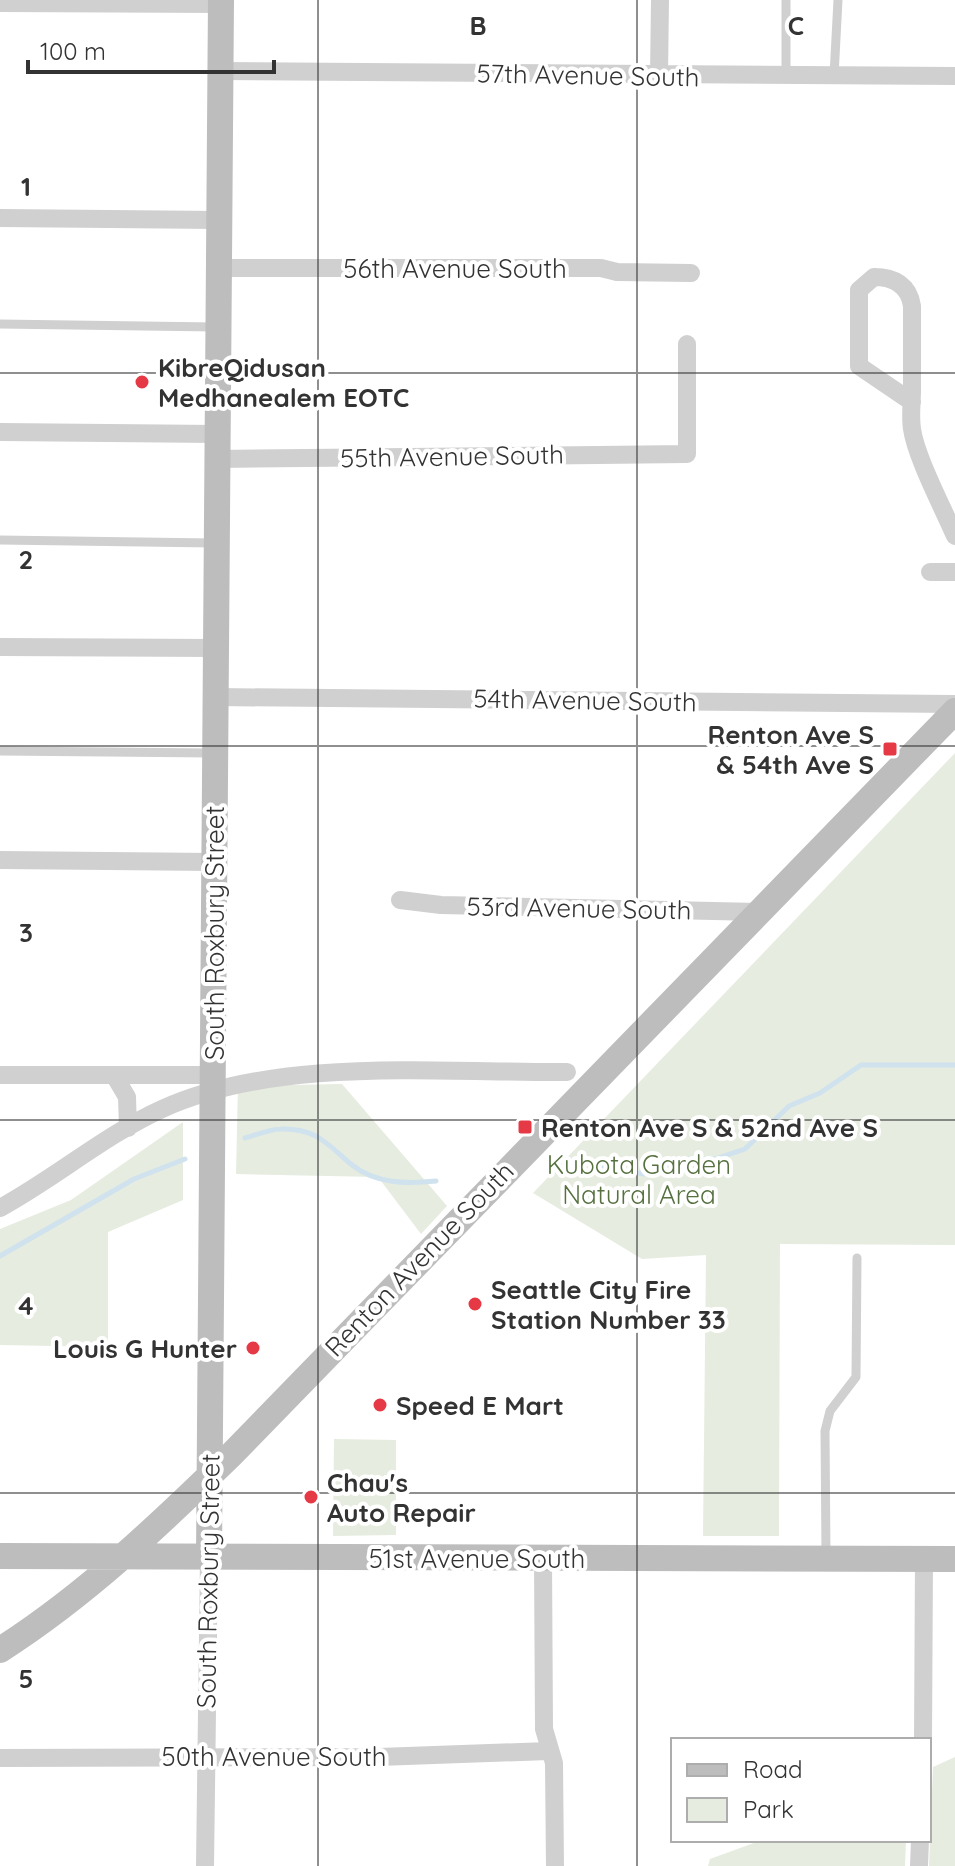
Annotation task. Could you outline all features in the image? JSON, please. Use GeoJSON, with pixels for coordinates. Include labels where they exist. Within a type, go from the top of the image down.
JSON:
{"type":"FeatureCollection","features":[{"type":"Feature","properties":{"kind":"street"},"geometry":{"type":"LineString","coordinates":[[659,76],[660,0]]}},
{"type":"Feature","properties":{"kind":"street"},"geometry":{"type":"LineString","coordinates":[[0,3],[221,2]]}},
{"type":"Feature","properties":{"kind":"street","name":"South Roxbury Street"},"geometry":{"type":"LineString","coordinates":[[205,1866],[221,2]]}},
{"type":"Feature","properties":{"kind":"street","name":"57th Avenue South"},"geometry":{"type":"LineString","coordinates":[[221,71],[955,76]]}},
{"type":"Feature","properties":{"kind":"street"},"geometry":{"type":"LineString","coordinates":[[0,218],[219,220]]}},
{"type":"Feature","properties":{"kind":"street","name":"56th Avenue South"},"geometry":{"type":"LineString","coordinates":[[219,268],[601,268],[617,272],[691,273]]}},
{"type":"Feature","properties":{"kind":"street"},"geometry":{"type":"LineString","coordinates":[[912,402],[859,366],[859,290],[874,277],[899,282],[910,296],[914,438],[955,536]]}},
{"type":"Feature","properties":{"kind":"street","name":"55th Avenue South"},"geometry":{"type":"LineString","coordinates":[[0,432],[217,446],[687,454],[687,344]]}},
{"type":"Feature","properties":{"kind":"street"},"geometry":{"type":"LineString","coordinates":[[930,572],[955,572]]}},
{"type":"Feature","properties":{"kind":"street"},"geometry":{"type":"LineString","coordinates":[[0,647],[216,648]]}},
{"type":"Feature","properties":{"kind":"street","name":"54th Avenue South"},"geometry":{"type":"LineString","coordinates":[[216,697],[955,704]]}},
{"type":"Feature","properties":{"kind":"street","name":"Renton Avenue South"},"geometry":{"type":"LineString","coordinates":[[0,1650],[36,1627],[127,1556],[210,1476],[955,711]]}},
{"type":"Feature","properties":{"kind":"street"},"geometry":{"type":"LineString","coordinates":[[0,860],[214,862]]}},
{"type":"Feature","properties":{"kind":"street","name":"53rd Avenue South"},"geometry":{"type":"LineString","coordinates":[[400,900],[441,905],[759,912]]}},
{"type":"Feature","properties":{"kind":"street"},"geometry":{"type":"LineString","coordinates":[[0,1075],[114,1075],[213,1083],[308,1074],[567,1072]]}},
{"type":"Feature","properties":{"kind":"street"},"geometry":{"type":"LineString","coordinates":[[114,1075],[127,1097],[128,1128]]}},
{"type":"Feature","properties":{"kind":"street"},"geometry":{"type":"LineString","coordinates":[[0,1208],[128,1128],[213,1083]]}},
{"type":"Feature","properties":{"kind":"street"},"geometry":{"type":"LineString","coordinates":[[210,1406],[233,1424],[257,1427]]}},
{"type":"Feature","properties":{"kind":"street","name":"51st Avenue South"},"geometry":{"type":"LineString","coordinates":[[0,1556],[955,1559]]}},
{"type":"Feature","properties":{"kind":"street"},"geometry":{"type":"LineString","coordinates":[[543,1559],[544,1729],[554,1763],[555,1866]]}},
{"type":"Feature","properties":{"kind":"street"},"geometry":{"type":"LineString","coordinates":[[923,1738],[924,1559]]}},
{"type":"Feature","properties":{"kind":"street","name":"50th Avenue South"},"geometry":{"type":"LineString","coordinates":[[0,1758],[379,1757],[548,1751]]}},
{"type":"Feature","properties":{"kind":"street"},"geometry":{"type":"LineString","coordinates":[[919,1866],[920,1842]]}},
{"type":"Feature","properties":{"kind":"lane"},"geometry":{"type":"LineString","coordinates":[[786,0],[786,76]]}},
{"type":"Feature","properties":{"kind":"lane"},"geometry":{"type":"LineString","coordinates":[[834,76],[838,0]]}},
{"type":"Feature","properties":{"kind":"lane"},"geometry":{"type":"LineString","coordinates":[[0,324],[218,327]]}},
{"type":"Feature","properties":{"kind":"lane"},"geometry":{"type":"LineString","coordinates":[[0,540],[217,543]]}},
{"type":"Feature","properties":{"kind":"lane"},"geometry":{"type":"LineString","coordinates":[[0,751],[215,753]]}},
{"type":"Feature","properties":{"kind":"lane"},"geometry":{"type":"LineString","coordinates":[[826,1559],[825,1431],[830,1411],[856,1377],[857,1258]]}},
{"type":"Feature","properties":{"kind":"green space","name":"Kubota Garden Natural Area"},"geometry":{"type":"Polygon","coordinates":[[[955,753],[955,1245],[780,1244],[779,1536],[703,1536],[706,1255],[642,1259],[533,1193],[955,753]]]}},
{"type":"Feature","properties":{"kind":"green space"},"geometry":{"type":"Polygon","coordinates":[[[342,1084],[447,1206],[421,1234],[378,1177],[236,1174],[238,1086],[342,1084]]]}},
{"type":"Feature","properties":{"kind":"green space"},"geometry":{"type":"Polygon","coordinates":[[[183,1122],[183,1200],[108,1232],[108,1347],[0,1345],[0,1229],[71,1200],[183,1122]]]}},
{"type":"Feature","properties":{"kind":"green space"},"geometry":{"type":"Polygon","coordinates":[[[334,1439],[396,1440],[396,1535],[333,1536],[334,1439]]]}},
{"type":"Feature","properties":{"kind":"green space"},"geometry":{"type":"Polygon","coordinates":[[[955,1757],[955,1866],[929,1866],[933,1767],[955,1757]]]}},
{"type":"Feature","properties":{"kind":"green space"},"geometry":{"type":"Polygon","coordinates":[[[757,1842],[906,1842],[905,1866],[708,1866],[710,1859],[757,1842]]]}},
{"type":"Feature","properties":{"kind":"waterway"},"geometry":{"type":"LineString","coordinates":[[586,1158],[608,1168],[644,1174],[680,1159],[715,1159],[745,1149],[789,1106],[820,1093],[861,1065],[955,1065]]}},
{"type":"Feature","properties":{"kind":"waterway"},"geometry":{"type":"LineString","coordinates":[[245,1138],[277,1129],[304,1131],[321,1139],[352,1165],[371,1176],[403,1182],[436,1181]]}},
{"type":"Feature","properties":{"kind":"waterway"},"geometry":{"type":"LineString","coordinates":[[0,1256],[134,1179],[185,1159]]}},
{"type":"Feature","properties":{"kind":"place","name":"KibreQidusan Medhanealem EOTC"},"geometry":{"type":"Point","coordinates":[142,382]}},
{"type":"Feature","properties":{"kind":"place","name":"Renton Ave S & 54th Ave S"},"geometry":{"type":"Point","coordinates":[890,749]}},
{"type":"Feature","properties":{"kind":"place","name":"Renton Ave S & 52nd Ave S"},"geometry":{"type":"Point","coordinates":[525,1127]}},
{"type":"Feature","properties":{"kind":"place","name":"Seattle City Fire Station Number 33"},"geometry":{"type":"Point","coordinates":[475,1304]}},
{"type":"Feature","properties":{"kind":"place","name":"Louis G Hunter"},"geometry":{"type":"Point","coordinates":[253,1348]}},
{"type":"Feature","properties":{"kind":"place","name":"Speed E Mart"},"geometry":{"type":"Point","coordinates":[380,1405]}},
{"type":"Feature","properties":{"kind":"place","name":"Chau's Auto Repair"},"geometry":{"type":"Point","coordinates":[311,1497]}}]}
